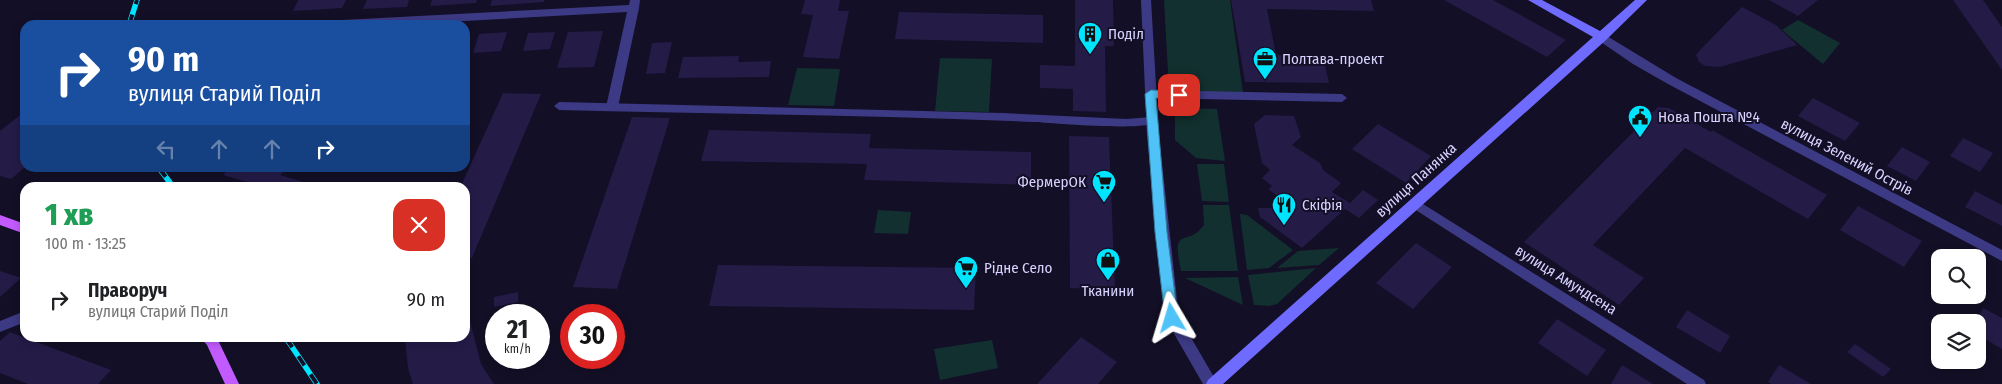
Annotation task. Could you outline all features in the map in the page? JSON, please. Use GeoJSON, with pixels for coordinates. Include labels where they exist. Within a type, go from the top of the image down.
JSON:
{"type":"FeatureCollection","features":[{"type":"Feature","properties":{"kind":"main road"},"geometry":{"type":"LineString","coordinates":[[1533,0],[1602,37]]}},
{"type":"Feature","properties":{"kind":"main road","name":"вулиця Панянка"},"geometry":{"type":"LineString","coordinates":[[1212,384],[1642,0]]}},
{"type":"Feature","properties":{"kind":"main road"},"geometry":{"type":"LineString","coordinates":[[0,220],[20,227]]}},
{"type":"Feature","properties":{"kind":"main road"},"geometry":{"type":"LineString","coordinates":[[212,342],[232,384]]}},
{"type":"Feature","properties":{"kind":"street"},"geometry":{"type":"LineString","coordinates":[[1146,0],[1152,121],[1161,232],[1172,318],[1212,384]]}},
{"type":"Feature","properties":{"kind":"street"},"geometry":{"type":"LineString","coordinates":[[397,20],[634,4],[612,107]]}},
{"type":"Feature","properties":{"kind":"street","name":"вулиця Зелений Острів"},"geometry":{"type":"LineString","coordinates":[[1602,37],[1660,75],[2002,256]]}},
{"type":"Feature","properties":{"kind":"street","name":"вулиця Амундсена"},"geometry":{"type":"LineString","coordinates":[[1415,204],[1699,384]]}},
{"type":"Feature","properties":{"kind":"lane"},"geometry":{"type":"LineString","coordinates":[[1151,94],[1342,98]]}},
{"type":"Feature","properties":{"kind":"lane"},"geometry":{"type":"LineString","coordinates":[[559,106],[1002,117],[1126,123],[1152,121]]}},
{"type":"Feature","properties":{"kind":"lane"},"geometry":{"type":"LineString","coordinates":[[0,327],[20,318]]}},
{"type":"Feature","properties":{"kind":"green space"},"geometry":{"type":"Polygon","coordinates":[[[1164,0],[1230,0],[1243,93],[1169,91],[1164,0]]]}},
{"type":"Feature","properties":{"kind":"green space"},"geometry":{"type":"Polygon","coordinates":[[[1798,20],[1840,43],[1823,64],[1782,30],[1798,20]]]}},
{"type":"Feature","properties":{"kind":"green space"},"geometry":{"type":"Polygon","coordinates":[[[940,58],[992,59],[989,112],[935,111],[940,58]]]}},
{"type":"Feature","properties":{"kind":"green space"},"geometry":{"type":"Polygon","coordinates":[[[797,68],[840,69],[834,106],[788,105],[797,68]]]}},
{"type":"Feature","properties":{"kind":"green space"},"geometry":{"type":"Polygon","coordinates":[[[1175,108],[1217,109],[1225,161],[1196,158],[1175,140],[1175,108]]]}},
{"type":"Feature","properties":{"kind":"green space"},"geometry":{"type":"Polygon","coordinates":[[[1197,164],[1224,164],[1229,202],[1202,201],[1197,164]]]}},
{"type":"Feature","properties":{"kind":"green space"},"geometry":{"type":"Polygon","coordinates":[[[1203,205],[1229,205],[1238,271],[1181,271],[1178,256],[1179,242],[1197,232],[1204,225],[1203,205]]]}},
{"type":"Feature","properties":{"kind":"green space"},"geometry":{"type":"Polygon","coordinates":[[[878,210],[911,212],[908,234],[874,233],[878,210]]]}},
{"type":"Feature","properties":{"kind":"green space"},"geometry":{"type":"Polygon","coordinates":[[[1240,214],[1247,215],[1293,250],[1269,268],[1247,270],[1240,214]]]}},
{"type":"Feature","properties":{"kind":"green space"},"geometry":{"type":"Polygon","coordinates":[[[1339,248],[1319,265],[1277,268],[1298,251],[1339,248]]]}},
{"type":"Feature","properties":{"kind":"green space"},"geometry":{"type":"Polygon","coordinates":[[[1316,268],[1277,304],[1269,306],[1254,305],[1248,275],[1316,268]]]}},
{"type":"Feature","properties":{"kind":"green space"},"geometry":{"type":"Polygon","coordinates":[[[1238,277],[1243,305],[1185,278],[1238,277]]]}},
{"type":"Feature","properties":{"kind":"green space"},"geometry":{"type":"Polygon","coordinates":[[[992,340],[998,368],[940,380],[934,349],[992,340]]]}},
{"type":"Feature","properties":{"kind":"building"},"geometry":{"type":"Polygon","coordinates":[[[298,0],[346,0],[342,8],[293,11],[298,0]]]}},
{"type":"Feature","properties":{"kind":"building"},"geometry":{"type":"Polygon","coordinates":[[[367,0],[409,0],[407,7],[363,9],[367,0]]]}},
{"type":"Feature","properties":{"kind":"building"},"geometry":{"type":"Polygon","coordinates":[[[432,0],[477,0],[476,3],[430,6],[432,0]]]}},
{"type":"Feature","properties":{"kind":"building"},"geometry":{"type":"Polygon","coordinates":[[[492,0],[544,0],[544,2],[490,6],[492,0]]]}},
{"type":"Feature","properties":{"kind":"building"},"geometry":{"type":"Polygon","coordinates":[[[805,0],[840,0],[838,11],[849,11],[839,59],[803,57],[813,15],[801,14],[805,0]]]}},
{"type":"Feature","properties":{"kind":"building","name":"Поділ"},"geometry":{"type":"Polygon","coordinates":[[[1075,0],[1113,0],[1114,46],[1105,46],[1106,112],[1073,111],[1073,89],[1040,88],[1040,65],[1075,66],[1075,0]]]}},
{"type":"Feature","properties":{"kind":"building"},"geometry":{"type":"Polygon","coordinates":[[[1231,0],[1371,0],[1374,11],[1267,9],[1276,55],[1323,56],[1329,83],[1245,82],[1231,0]]]}},
{"type":"Feature","properties":{"kind":"building"},"geometry":{"type":"Polygon","coordinates":[[[1444,0],[1493,0],[1566,40],[1547,57],[1444,0]]]}},
{"type":"Feature","properties":{"kind":"building"},"geometry":{"type":"Polygon","coordinates":[[[1769,0],[1818,0],[1798,16],[1769,0]]]}},
{"type":"Feature","properties":{"kind":"building"},"geometry":{"type":"Polygon","coordinates":[[[1953,0],[1983,0],[2002,27],[2002,70],[1953,0]]]}},
{"type":"Feature","properties":{"kind":"building"},"geometry":{"type":"Polygon","coordinates":[[[1742,7],[1776,25],[1797,45],[1720,67],[1705,66],[1699,62],[1696,55],[1742,7]]]}},
{"type":"Feature","properties":{"kind":"building"},"geometry":{"type":"Polygon","coordinates":[[[899,12],[1043,15],[1043,43],[895,39],[899,12]]]}},
{"type":"Feature","properties":{"kind":"building"},"geometry":{"type":"Polygon","coordinates":[[[603,31],[594,67],[557,68],[568,32],[603,31]]]}},
{"type":"Feature","properties":{"kind":"building"},"geometry":{"type":"Polygon","coordinates":[[[507,32],[501,51],[473,53],[479,34],[507,32]]]}},
{"type":"Feature","properties":{"kind":"building"},"geometry":{"type":"Polygon","coordinates":[[[555,32],[550,49],[523,51],[528,33],[555,32]]]}},
{"type":"Feature","properties":{"kind":"building"},"geometry":{"type":"Polygon","coordinates":[[[672,42],[665,73],[646,74],[652,43],[672,42]]]}},
{"type":"Feature","properties":{"kind":"building"},"geometry":{"type":"Polygon","coordinates":[[[739,56],[738,62],[771,61],[769,77],[678,78],[683,57],[739,56]]]}},
{"type":"Feature","properties":{"kind":"building"},"geometry":{"type":"Polygon","coordinates":[[[503,93],[541,94],[472,258],[470,258],[470,182],[463,182],[467,172],[470,172],[470,166],[503,93]]]}},
{"type":"Feature","properties":{"kind":"building"},"geometry":{"type":"Polygon","coordinates":[[[1813,98],[1860,123],[1845,141],[1798,116],[1813,98]]]}},
{"type":"Feature","properties":{"kind":"building"},"geometry":{"type":"Polygon","coordinates":[[[1658,107],[1669,108],[1711,132],[1712,130],[1827,195],[1808,219],[1685,148],[1593,245],[1644,278],[1619,305],[1524,242],[1658,107]]]}},
{"type":"Feature","properties":{"kind":"building"},"geometry":{"type":"Polygon","coordinates":[[[1265,115],[1294,116],[1301,137],[1292,145],[1320,163],[1323,170],[1341,183],[1332,192],[1350,203],[1363,190],[1378,200],[1359,218],[1345,209],[1302,248],[1260,217],[1258,208],[1271,208],[1282,199],[1268,189],[1272,186],[1262,178],[1270,170],[1262,163],[1254,124],[1265,115]]]}},
{"type":"Feature","properties":{"kind":"building"},"geometry":{"type":"Polygon","coordinates":[[[20,116],[20,171],[11,179],[0,176],[0,131],[20,116]]]}},
{"type":"Feature","properties":{"kind":"building"},"geometry":{"type":"Polygon","coordinates":[[[632,117],[670,118],[617,289],[573,287],[632,117]]]}},
{"type":"Feature","properties":{"kind":"building"},"geometry":{"type":"Polygon","coordinates":[[[1378,124],[1431,156],[1406,183],[1352,149],[1378,124]]]}},
{"type":"Feature","properties":{"kind":"building"},"geometry":{"type":"Polygon","coordinates":[[[709,130],[871,134],[869,148],[1031,152],[1031,185],[864,180],[867,164],[701,161],[709,130]]]}},
{"type":"Feature","properties":{"kind":"building"},"geometry":{"type":"Polygon","coordinates":[[[1069,136],[1109,137],[1115,290],[1070,288],[1069,136]]]}},
{"type":"Feature","properties":{"kind":"building"},"geometry":{"type":"Polygon","coordinates":[[[1963,138],[1993,153],[1980,172],[1950,156],[1963,138]]]}},
{"type":"Feature","properties":{"kind":"building"},"geometry":{"type":"Polygon","coordinates":[[[1902,147],[1930,162],[1916,181],[1887,166],[1902,147]]]}},
{"type":"Feature","properties":{"kind":"building"},"geometry":{"type":"Polygon","coordinates":[[[226,172],[283,172],[280,175],[303,182],[247,182],[223,175],[226,172]]]}},
{"type":"Feature","properties":{"kind":"building"},"geometry":{"type":"Polygon","coordinates":[[[1975,191],[2002,205],[2002,226],[1965,207],[1975,191]]]}},
{"type":"Feature","properties":{"kind":"building"},"geometry":{"type":"Polygon","coordinates":[[[1858,206],[1922,241],[1904,267],[1840,230],[1858,206]]]}},
{"type":"Feature","properties":{"kind":"building"},"geometry":{"type":"Polygon","coordinates":[[[1416,243],[1452,267],[1413,309],[1376,283],[1416,243]]]}},
{"type":"Feature","properties":{"kind":"building"},"geometry":{"type":"Polygon","coordinates":[[[718,265],[976,268],[974,310],[709,306],[718,265]]]}},
{"type":"Feature","properties":{"kind":"building"},"geometry":{"type":"Polygon","coordinates":[[[0,271],[20,278],[20,279],[0,297],[0,271]]]}},
{"type":"Feature","properties":{"kind":"building"},"geometry":{"type":"Polygon","coordinates":[[[518,292],[518,302],[494,304],[494,297],[518,292]]]}},
{"type":"Feature","properties":{"kind":"building"},"geometry":{"type":"Polygon","coordinates":[[[1983,308],[2002,318],[2002,349],[1986,340],[1986,314],[1980,314],[1983,308]]]}},
{"type":"Feature","properties":{"kind":"building"},"geometry":{"type":"Polygon","coordinates":[[[1687,310],[1730,336],[1720,353],[1676,327],[1687,310]]]}},
{"type":"Feature","properties":{"kind":"building"},"geometry":{"type":"Polygon","coordinates":[[[1557,319],[1606,350],[1587,376],[1538,343],[1557,319]]]}},
{"type":"Feature","properties":{"kind":"building"},"geometry":{"type":"Polygon","coordinates":[[[470,321],[481,364],[494,384],[413,384],[408,368],[405,342],[470,342],[470,321]]]}},
{"type":"Feature","properties":{"kind":"building"},"geometry":{"type":"Polygon","coordinates":[[[10,332],[20,336],[20,342],[37,342],[111,370],[98,384],[28,384],[0,373],[0,341],[10,332]]]}},
{"type":"Feature","properties":{"kind":"building"},"geometry":{"type":"Polygon","coordinates":[[[1081,337],[1117,362],[1098,384],[1037,384],[1081,337]]]}},
{"type":"Feature","properties":{"kind":"building"},"geometry":{"type":"Polygon","coordinates":[[[1855,344],[1891,369],[1883,377],[1847,352],[1855,344]]]}},
{"type":"Feature","properties":{"kind":"building"},"geometry":{"type":"Polygon","coordinates":[[[1622,365],[1653,384],[1611,384],[1622,365]]]}},
{"type":"Feature","properties":{"kind":"building"},"geometry":{"type":"Polygon","coordinates":[[[1779,365],[1811,384],[1771,384],[1768,382],[1779,365]]]}},
{"type":"Feature","properties":{"kind":"railway"},"geometry":{"type":"LineString","coordinates":[[131,20],[137,0]]}},
{"type":"Feature","properties":{"kind":"railway"},"geometry":{"type":"LineString","coordinates":[[162,172],[170,182]]}},
{"type":"Feature","properties":{"kind":"railway"},"geometry":{"type":"LineString","coordinates":[[289,342],[317,384]]}},
{"type":"Feature","properties":{"kind":"place","name":"Поділ"},"geometry":{"type":"Point","coordinates":[1090,55]}},
{"type":"Feature","properties":{"kind":"place","name":"Полтава-проект"},"geometry":{"type":"Point","coordinates":[1265,80]}},
{"type":"Feature","properties":{"kind":"place","name":"Нова Пошта №4"},"geometry":{"type":"Point","coordinates":[1640,138]}},
{"type":"Feature","properties":{"kind":"place","name":"ФермерОК"},"geometry":{"type":"Point","coordinates":[1104,203]}},
{"type":"Feature","properties":{"kind":"place","name":"Скіфія"},"geometry":{"type":"Point","coordinates":[1284,226]}},
{"type":"Feature","properties":{"kind":"place","name":"Тканини"},"geometry":{"type":"Point","coordinates":[1108,281]}},
{"type":"Feature","properties":{"kind":"place","name":"Рідне Село"},"geometry":{"type":"Point","coordinates":[966,289]}},
{"type":"Feature","properties":{"kind":"route"},"geometry":{"type":"LineString","coordinates":[[1172,318],[1161,232],[1152,136],[1151,94],[1179,95]]}}]}
